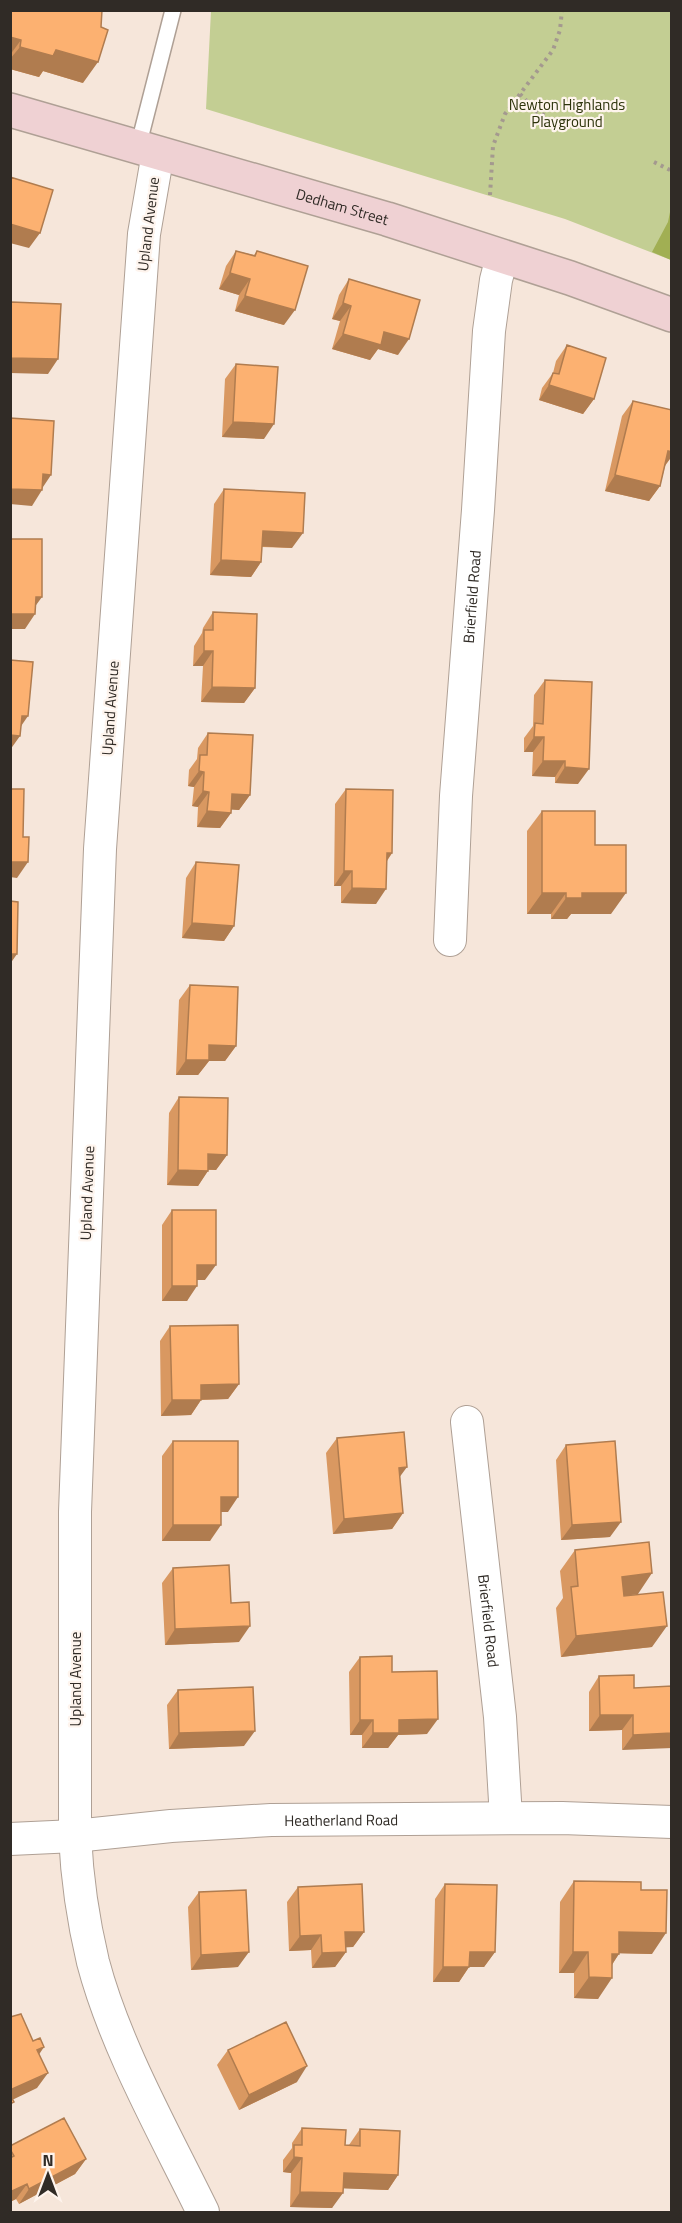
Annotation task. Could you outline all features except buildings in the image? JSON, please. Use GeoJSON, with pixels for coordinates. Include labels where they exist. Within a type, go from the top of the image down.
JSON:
{"type":"FeatureCollection","features":[{"type":"Feature","properties":{"kind":"main road","name":"Dedham Street"},"geometry":{"type":"LineString","coordinates":[[10,110],[378,217],[581,281],[672,315]]}},
{"type":"Feature","properties":{"kind":"street","name":"Upland Avenue"},"geometry":{"type":"LineString","coordinates":[[148,150],[100,849],[75,1512],[75,1836],[77,1875],[84,1919],[94,1964],[108,2010],[202,2212]]}},
{"type":"Feature","properties":{"kind":"street","name":"Brierfield Road"},"geometry":{"type":"LineString","coordinates":[[450,940],[456,796],[477,532],[489,331],[496,279],[502,257]]}},
{"type":"Feature","properties":{"kind":"street","name":"Brierfield Road"},"geometry":{"type":"LineString","coordinates":[[467,1422],[500,1717],[506,1818]]}},
{"type":"Feature","properties":{"kind":"street","name":"Heatherland Road"},"geometry":{"type":"LineString","coordinates":[[10,1839],[75,1836],[220,1822],[506,1818],[672,1822]]}},
{"type":"Feature","properties":{"kind":"lane"},"geometry":{"type":"LineString","coordinates":[[148,150],[173,10]]}},
{"type":"Feature","properties":{"kind":"path"},"geometry":{"type":"LineString","coordinates":[[489,195],[493,146],[505,114],[553,51],[560,30],[562,10]]}},
{"type":"Feature","properties":{"kind":"path"},"geometry":{"type":"LineString","coordinates":[[520,94],[537,112],[548,117]]}},
{"type":"Feature","properties":{"kind":"path"},"geometry":{"type":"LineString","coordinates":[[654,162],[672,171]]}},
{"type":"Feature","properties":{"kind":"green space","name":"Newton Highlands Playground"},"geometry":{"type":"Polygon","coordinates":[[[211,11],[671,11],[671,260],[565,219],[206,109],[211,11]]]}},
{"type":"Feature","properties":{"kind":"green space"},"geometry":{"type":"Polygon","coordinates":[[[671,207],[671,260],[652,252],[668,222],[671,207]]]}}]}
